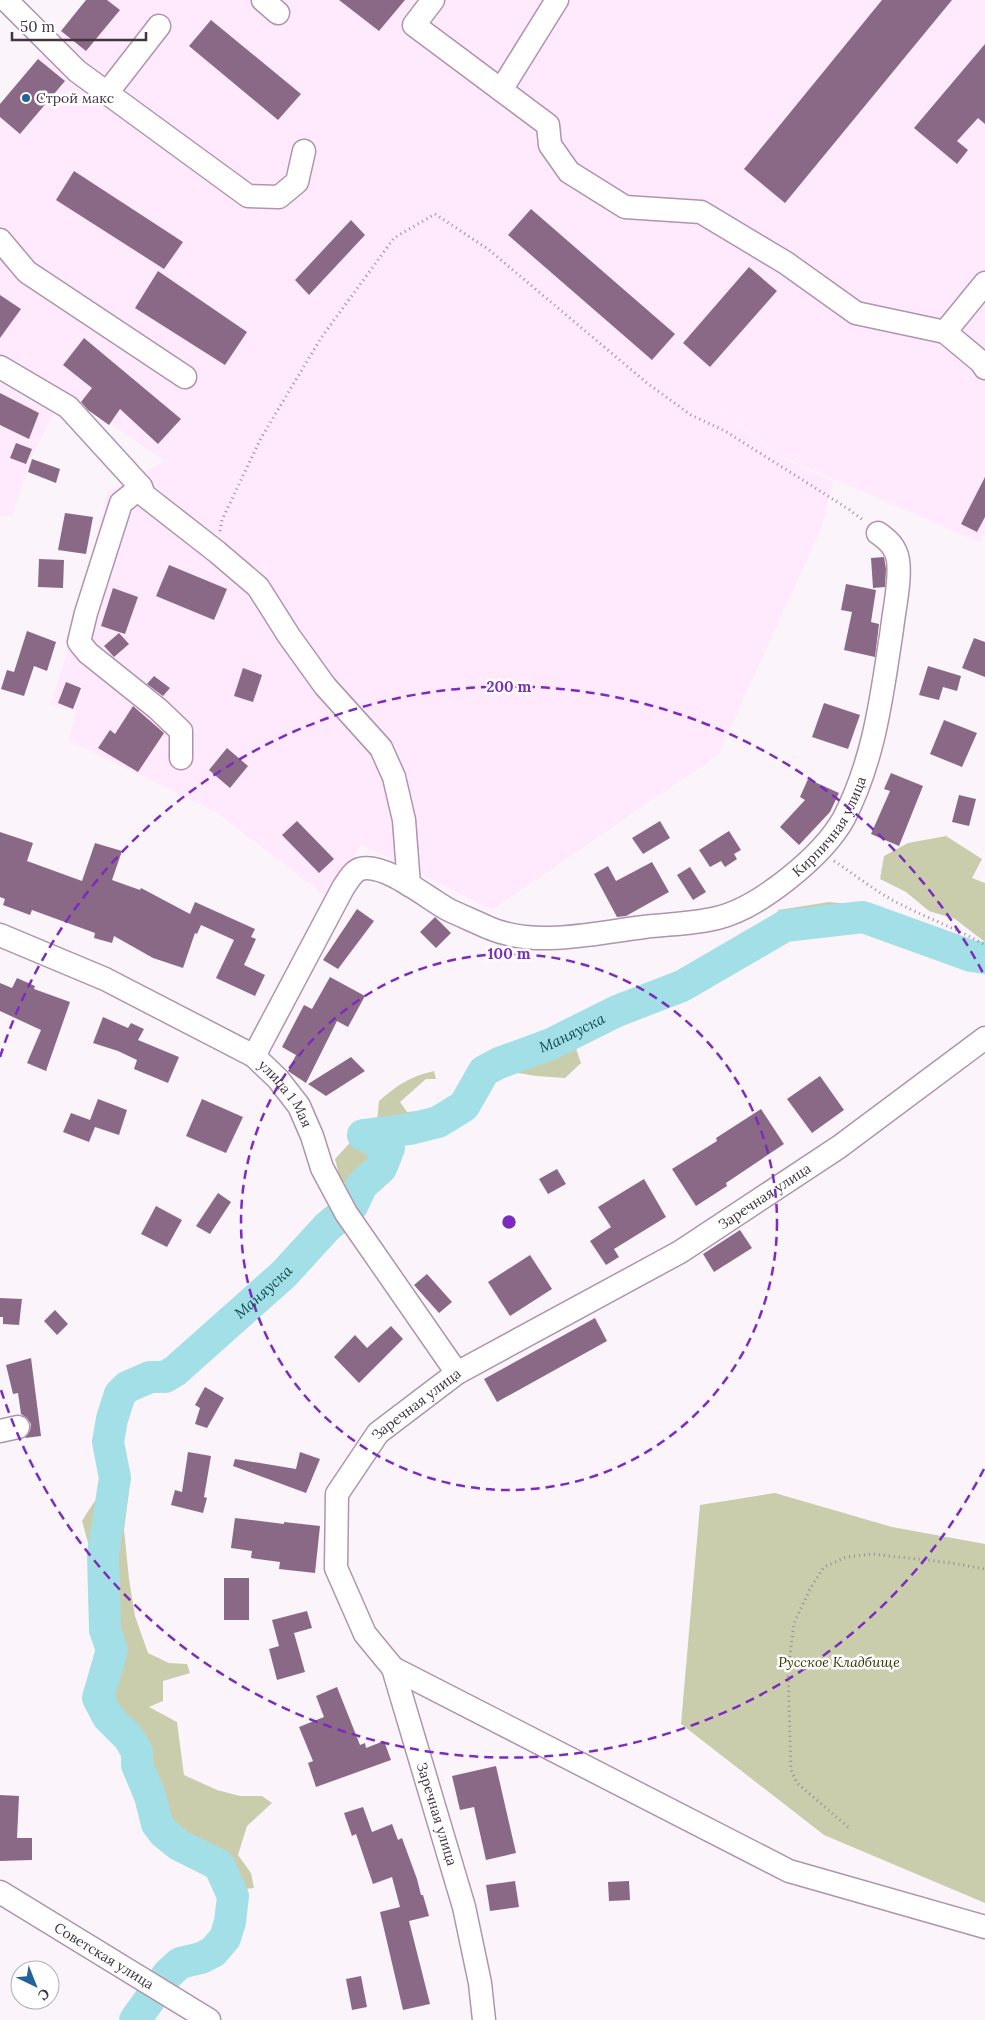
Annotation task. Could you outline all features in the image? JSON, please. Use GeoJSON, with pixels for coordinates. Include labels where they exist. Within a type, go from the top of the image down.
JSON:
{"type":"FeatureCollection","features":[{"type":"Feature","properties":{"kind":"street"},"geometry":{"type":"LineString","coordinates":[[6,0],[77,71],[248,196],[279,196],[298,182],[304,151]]}},
{"type":"Feature","properties":{"kind":"street"},"geometry":{"type":"LineString","coordinates":[[433,0],[414,25],[548,125],[550,145],[570,172],[626,206],[701,212],[786,262],[856,313],[945,332],[984,363]]}},
{"type":"Feature","properties":{"kind":"street"},"geometry":{"type":"LineString","coordinates":[[501,90],[557,0]]}},
{"type":"Feature","properties":{"kind":"street"},"geometry":{"type":"LineString","coordinates":[[107,93],[159,26]]}},
{"type":"Feature","properties":{"kind":"street"},"geometry":{"type":"LineString","coordinates":[[0,240],[27,272],[186,377]]}},
{"type":"Feature","properties":{"kind":"street"},"geometry":{"type":"LineString","coordinates":[[945,332],[985,283]]}},
{"type":"Feature","properties":{"kind":"street"},"geometry":{"type":"LineString","coordinates":[[0,367],[68,407],[141,487],[144,495],[258,587],[288,636],[325,686],[381,748],[394,777],[404,820],[409,885]]}},
{"type":"Feature","properties":{"kind":"street"},"geometry":{"type":"LineString","coordinates":[[141,487],[121,503],[86,613],[79,642],[88,653],[158,709],[181,731],[181,758]]}},
{"type":"Feature","properties":{"kind":"street","name":"Кирпичная улица"},"geometry":{"type":"LineString","coordinates":[[254,1056],[352,875],[358,870],[366,868],[394,876],[448,909],[491,929],[522,936],[551,938],[696,922],[734,913],[759,899],[819,852],[843,819],[874,741],[897,592],[898,560],[891,543],[878,533]]}},
{"type":"Feature","properties":{"kind":"street","name":"улица 1 Мая"},"geometry":{"type":"LineString","coordinates":[[0,935],[105,980],[254,1056],[278,1079],[299,1106],[312,1136],[322,1168],[346,1213],[457,1373]]}},
{"type":"Feature","properties":{"kind":"street","name":"Заречная улица"},"geometry":{"type":"LineString","coordinates":[[484,2020],[480,1983],[464,1907],[392,1668],[365,1634],[336,1568],[337,1494],[378,1433],[457,1373],[680,1252],[839,1147],[985,1038]]}},
{"type":"Feature","properties":{"kind":"street"},"geometry":{"type":"LineString","coordinates":[[392,1668],[788,1871],[985,1927]]}},
{"type":"Feature","properties":{"kind":"street","name":"Советская улица"},"geometry":{"type":"LineString","coordinates":[[0,1892],[209,2020]]}},
{"type":"Feature","properties":{"kind":"path"},"geometry":{"type":"LineString","coordinates":[[217,552],[222,520],[261,438],[321,338],[394,238],[434,214],[488,249],[647,383],[690,415],[725,431],[812,485],[850,510],[878,533]]}},
{"type":"Feature","properties":{"kind":"path"},"geometry":{"type":"LineString","coordinates":[[819,852],[872,889],[985,945]]}},
{"type":"Feature","properties":{"kind":"path"},"geometry":{"type":"LineString","coordinates":[[848,1827],[797,1783],[791,1770],[788,1672],[794,1622],[811,1587],[824,1567],[846,1557],[872,1554],[952,1562],[985,1569]]}},
{"type":"Feature","properties":{"kind":"shaded area"},"geometry":{"type":"Polygon","coordinates":[[[87,0],[985,0],[985,532],[979,542],[783,457],[701,396],[783,459],[834,481],[821,529],[718,755],[492,910],[361,844],[329,899],[216,812],[69,741],[76,711],[51,704],[68,649],[108,492],[165,461],[80,403],[0,354],[0,104],[87,0]]]}},
{"type":"Feature","properties":{"kind":"shaded area"},"geometry":{"type":"Polygon","coordinates":[[[0,383],[53,413],[31,459],[12,516],[0,516],[0,383]]]}},
{"type":"Feature","properties":{"kind":"green space"},"geometry":{"type":"Polygon","coordinates":[[[946,836],[982,859],[972,878],[985,883],[985,942],[955,919],[929,911],[906,892],[880,879],[884,856],[908,843],[946,836]]]}},
{"type":"Feature","properties":{"kind":"green space"},"geometry":{"type":"Polygon","coordinates":[[[829,902],[871,906],[947,933],[985,944],[985,962],[945,958],[911,939],[813,927],[776,927],[778,910],[829,902]]]}},
{"type":"Feature","properties":{"kind":"green space"},"geometry":{"type":"Polygon","coordinates":[[[569,1028],[581,1063],[565,1078],[518,1073],[513,1051],[539,1034],[569,1028]]]}},
{"type":"Feature","properties":{"kind":"green space"},"geometry":{"type":"Polygon","coordinates":[[[434,1071],[436,1079],[426,1079],[400,1102],[407,1112],[419,1111],[428,1113],[401,1125],[379,1131],[371,1143],[386,1143],[380,1158],[350,1188],[340,1179],[335,1159],[358,1134],[377,1122],[379,1101],[405,1082],[434,1071]]]}},
{"type":"Feature","properties":{"kind":"green space"},"geometry":{"type":"Polygon","coordinates":[[[128,1477],[129,1491],[124,1530],[135,1616],[148,1653],[169,1663],[187,1664],[190,1673],[163,1681],[163,1701],[149,1707],[177,1722],[184,1775],[217,1790],[240,1796],[262,1796],[272,1803],[247,1826],[238,1855],[251,1873],[254,1888],[237,1890],[230,1888],[217,1857],[176,1833],[160,1814],[106,1707],[90,1550],[82,1521],[107,1487],[113,1482],[128,1477]]]}},
{"type":"Feature","properties":{"kind":"green space","name":"Русское Кладбище"},"geometry":{"type":"Polygon","coordinates":[[[775,1493],[892,1527],[985,1544],[985,1903],[824,1835],[681,1724],[700,1505],[775,1493]]]}},
{"type":"Feature","properties":{"kind":"building"},"geometry":{"type":"Polygon","coordinates":[[[86,0],[107,0],[120,10],[86,51],[61,31],[86,0]]]}},
{"type":"Feature","properties":{"kind":"building"},"geometry":{"type":"Polygon","coordinates":[[[339,0],[405,0],[379,31],[339,0]]]}},
{"type":"Feature","properties":{"kind":"building"},"geometry":{"type":"Polygon","coordinates":[[[882,0],[952,0],[785,203],[744,169],[882,0]]]}},
{"type":"Feature","properties":{"kind":"building"},"geometry":{"type":"Polygon","coordinates":[[[211,20],[301,94],[278,120],[189,46],[211,20]]]}},
{"type":"Feature","properties":{"kind":"building"},"geometry":{"type":"Polygon","coordinates":[[[985,44],[985,124],[978,118],[957,141],[968,150],[957,164],[914,128],[985,44]]]}},
{"type":"Feature","properties":{"kind":"building"},"geometry":{"type":"Polygon","coordinates":[[[38,59],[65,81],[20,134],[0,117],[0,104],[38,59]]]}},
{"type":"Feature","properties":{"kind":"building"},"geometry":{"type":"Polygon","coordinates":[[[74,171],[183,242],[164,269],[56,200],[74,171]]]}},
{"type":"Feature","properties":{"kind":"building"},"geometry":{"type":"Polygon","coordinates":[[[531,209],[675,334],[652,360],[508,235],[531,209]]]}},
{"type":"Feature","properties":{"kind":"building"},"geometry":{"type":"Polygon","coordinates":[[[351,220],[365,235],[309,295],[295,280],[351,220]]]}},
{"type":"Feature","properties":{"kind":"building"},"geometry":{"type":"Polygon","coordinates":[[[749,267],[777,291],[710,367],[683,343],[749,267]]]}},
{"type":"Feature","properties":{"kind":"building"},"geometry":{"type":"Polygon","coordinates":[[[158,271],[247,332],[225,365],[135,308],[158,271]]]}},
{"type":"Feature","properties":{"kind":"building"},"geometry":{"type":"Polygon","coordinates":[[[0,295],[21,309],[0,338],[0,295]]]}},
{"type":"Feature","properties":{"kind":"building"},"geometry":{"type":"Polygon","coordinates":[[[84,338],[181,419],[158,444],[120,409],[109,425],[88,410],[81,402],[92,388],[63,365],[84,338]]]}},
{"type":"Feature","properties":{"kind":"building"},"geometry":{"type":"Polygon","coordinates":[[[0,393],[39,413],[29,439],[0,425],[0,393]]]}},
{"type":"Feature","properties":{"kind":"building"},"geometry":{"type":"Polygon","coordinates":[[[16,443],[32,449],[26,464],[10,458],[16,443]]]}},
{"type":"Feature","properties":{"kind":"building"},"geometry":{"type":"Polygon","coordinates":[[[32,459],[60,469],[56,483],[28,472],[32,459]]]}},
{"type":"Feature","properties":{"kind":"building"},"geometry":{"type":"Polygon","coordinates":[[[985,477],[985,517],[977,532],[961,524],[985,477]]]}},
{"type":"Feature","properties":{"kind":"building"},"geometry":{"type":"Polygon","coordinates":[[[65,513],[93,517],[86,554],[58,550],[65,513]]]}},
{"type":"Feature","properties":{"kind":"building"},"geometry":{"type":"Polygon","coordinates":[[[884,557],[886,569],[885,587],[873,588],[871,558],[884,557]]]}},
{"type":"Feature","properties":{"kind":"building"},"geometry":{"type":"Polygon","coordinates":[[[39,559],[64,560],[63,588],[38,587],[39,559]]]}},
{"type":"Feature","properties":{"kind":"building"},"geometry":{"type":"Polygon","coordinates":[[[169,565],[227,589],[214,620],[156,596],[169,565]]]}},
{"type":"Feature","properties":{"kind":"building"},"geometry":{"type":"Polygon","coordinates":[[[846,584],[876,590],[871,622],[879,624],[875,657],[844,650],[852,612],[841,610],[846,584]]]}},
{"type":"Feature","properties":{"kind":"building"},"geometry":{"type":"Polygon","coordinates":[[[113,588],[138,597],[125,634],[101,626],[113,588]]]}},
{"type":"Feature","properties":{"kind":"building"},"geometry":{"type":"Polygon","coordinates":[[[27,631],[56,642],[47,671],[34,666],[24,696],[1,689],[7,670],[14,672],[27,631]]]}},
{"type":"Feature","properties":{"kind":"building"},"geometry":{"type":"Polygon","coordinates":[[[119,633],[129,644],[114,657],[104,646],[119,633]]]}},
{"type":"Feature","properties":{"kind":"building"},"geometry":{"type":"Polygon","coordinates":[[[974,638],[985,642],[985,677],[962,668],[974,638]]]}},
{"type":"Feature","properties":{"kind":"building"},"geometry":{"type":"Polygon","coordinates":[[[928,666],[961,676],[957,691],[943,687],[939,700],[919,695],[928,666]]]}},
{"type":"Feature","properties":{"kind":"building"},"geometry":{"type":"Polygon","coordinates":[[[243,668],[262,675],[253,702],[234,696],[243,668]]]}},
{"type":"Feature","properties":{"kind":"building"},"geometry":{"type":"Polygon","coordinates":[[[154,676],[170,688],[163,696],[147,684],[154,676]]]}},
{"type":"Feature","properties":{"kind":"building"},"geometry":{"type":"Polygon","coordinates":[[[66,682],[81,688],[73,709],[58,703],[66,682]]]}},
{"type":"Feature","properties":{"kind":"building"},"geometry":{"type":"Polygon","coordinates":[[[824,703],[860,715],[848,749],[812,737],[824,703]]]}},
{"type":"Feature","properties":{"kind":"building"},"geometry":{"type":"Polygon","coordinates":[[[133,706],[164,733],[138,772],[98,748],[110,730],[115,734],[133,706]]]}},
{"type":"Feature","properties":{"kind":"building"},"geometry":{"type":"Polygon","coordinates":[[[944,720],[977,733],[962,767],[930,754],[944,720]]]}},
{"type":"Feature","properties":{"kind":"building"},"geometry":{"type":"Polygon","coordinates":[[[227,748],[248,766],[230,788],[209,770],[227,748]]]}},
{"type":"Feature","properties":{"kind":"building"},"geometry":{"type":"Polygon","coordinates":[[[891,773],[923,786],[899,846],[871,834],[890,791],[884,789],[891,773]]]}},
{"type":"Feature","properties":{"kind":"building"},"geometry":{"type":"Polygon","coordinates":[[[808,779],[839,793],[830,812],[799,845],[780,827],[805,800],[800,797],[808,779]]]}},
{"type":"Feature","properties":{"kind":"building"},"geometry":{"type":"Polygon","coordinates":[[[959,795],[976,799],[969,826],[952,822],[959,795]]]}},
{"type":"Feature","properties":{"kind":"building"},"geometry":{"type":"Polygon","coordinates":[[[297,821],[334,859],[319,873],[282,835],[297,821]]]}},
{"type":"Feature","properties":{"kind":"building"},"geometry":{"type":"Polygon","coordinates":[[[660,821],[670,838],[643,854],[632,838],[660,821]]]}},
{"type":"Feature","properties":{"kind":"building"},"geometry":{"type":"Polygon","coordinates":[[[729,831],[741,850],[734,854],[737,859],[725,867],[721,861],[710,867],[699,850],[729,831]]]}},
{"type":"Feature","properties":{"kind":"building"},"geometry":{"type":"Polygon","coordinates":[[[0,832],[33,843],[27,861],[82,881],[95,843],[122,851],[112,880],[140,890],[141,888],[190,914],[195,902],[255,929],[251,937],[256,939],[244,965],[265,975],[255,996],[216,978],[234,940],[201,925],[197,934],[195,933],[183,968],[153,958],[114,936],[112,943],[94,938],[95,933],[32,910],[30,915],[3,905],[5,899],[0,897],[0,832]]]}},
{"type":"Feature","properties":{"kind":"building"},"geometry":{"type":"Polygon","coordinates":[[[652,862],[669,892],[626,916],[617,917],[594,874],[608,866],[616,881],[652,862]]]}},
{"type":"Feature","properties":{"kind":"building"},"geometry":{"type":"Polygon","coordinates":[[[690,867],[706,892],[693,900],[677,875],[690,867]]]}},
{"type":"Feature","properties":{"kind":"building"},"geometry":{"type":"Polygon","coordinates":[[[357,909],[374,921],[338,969],[323,960],[357,909]]]}},
{"type":"Feature","properties":{"kind":"building"},"geometry":{"type":"Polygon","coordinates":[[[435,917],[451,933],[436,948],[420,932],[435,917]]]}},
{"type":"Feature","properties":{"kind":"building"},"geometry":{"type":"Polygon","coordinates":[[[330,977],[365,996],[348,1027],[337,1021],[306,1083],[288,1071],[296,1055],[282,1047],[304,1005],[312,1009],[330,977]]]}},
{"type":"Feature","properties":{"kind":"building"},"geometry":{"type":"Polygon","coordinates":[[[17,978],[35,986],[34,989],[70,1002],[46,1071],[27,1063],[41,1030],[0,1011],[0,983],[12,988],[17,978]]]}},
{"type":"Feature","properties":{"kind":"building"},"geometry":{"type":"Polygon","coordinates":[[[103,1017],[128,1028],[131,1023],[144,1029],[138,1040],[179,1057],[168,1083],[134,1069],[137,1060],[118,1051],[93,1043],[103,1017]]]}},
{"type":"Feature","properties":{"kind":"building"},"geometry":{"type":"Polygon","coordinates":[[[351,1057],[365,1071],[326,1096],[308,1084],[351,1057]]]}},
{"type":"Feature","properties":{"kind":"building"},"geometry":{"type":"Polygon","coordinates":[[[820,1076],[844,1110],[812,1133],[787,1099],[820,1076]]]}},
{"type":"Feature","properties":{"kind":"building"},"geometry":{"type":"Polygon","coordinates":[[[98,1099],[127,1110],[119,1135],[95,1127],[89,1142],[63,1132],[71,1113],[90,1120],[98,1099]]]}},
{"type":"Feature","properties":{"kind":"building"},"geometry":{"type":"Polygon","coordinates":[[[202,1099],[243,1117],[226,1153],[186,1136],[202,1099]]]}},
{"type":"Feature","properties":{"kind":"building"},"geometry":{"type":"Polygon","coordinates":[[[761,1109],[784,1144],[726,1183],[727,1186],[696,1206],[672,1169],[717,1141],[716,1138],[761,1109]]]}},
{"type":"Feature","properties":{"kind":"building"},"geometry":{"type":"Polygon","coordinates":[[[557,1169],[566,1184],[548,1194],[539,1179],[557,1169]]]}},
{"type":"Feature","properties":{"kind":"building"},"geometry":{"type":"Polygon","coordinates":[[[644,1179],[666,1217],[614,1249],[619,1257],[606,1265],[590,1241],[611,1227],[598,1207],[644,1179]]]}},
{"type":"Feature","properties":{"kind":"building"},"geometry":{"type":"Polygon","coordinates":[[[218,1193],[231,1202],[210,1234],[196,1226],[218,1193]]]}},
{"type":"Feature","properties":{"kind":"building"},"geometry":{"type":"Polygon","coordinates":[[[156,1206],[182,1220],[167,1247],[141,1234],[156,1206]]]}},
{"type":"Feature","properties":{"kind":"building"},"geometry":{"type":"Polygon","coordinates":[[[740,1230],[752,1248],[714,1272],[703,1254],[740,1230]]]}},
{"type":"Feature","properties":{"kind":"building"},"geometry":{"type":"Polygon","coordinates":[[[530,1255],[552,1289],[510,1316],[488,1282],[530,1255]]]}},
{"type":"Feature","properties":{"kind":"building"},"geometry":{"type":"Polygon","coordinates":[[[427,1274],[452,1302],[439,1313],[414,1285],[427,1274]]]}},
{"type":"Feature","properties":{"kind":"building"},"geometry":{"type":"Polygon","coordinates":[[[0,1298],[22,1299],[19,1325],[3,1324],[3,1317],[0,1317],[0,1298]]]}},
{"type":"Feature","properties":{"kind":"building"},"geometry":{"type":"Polygon","coordinates":[[[55,1310],[68,1324],[57,1335],[44,1321],[55,1310]]]}},
{"type":"Feature","properties":{"kind":"building"},"geometry":{"type":"Polygon","coordinates":[[[595,1318],[607,1341],[497,1402],[484,1379],[595,1318]]]}},
{"type":"Feature","properties":{"kind":"building"},"geometry":{"type":"Polygon","coordinates":[[[391,1326],[403,1339],[359,1383],[334,1357],[355,1335],[367,1348],[391,1326]]]}},
{"type":"Feature","properties":{"kind":"building"},"geometry":{"type":"Polygon","coordinates":[[[31,1358],[41,1436],[25,1438],[30,1431],[31,1424],[21,1414],[18,1393],[13,1394],[6,1365],[31,1358]]]}},
{"type":"Feature","properties":{"kind":"building"},"geometry":{"type":"Polygon","coordinates":[[[205,1387],[224,1398],[207,1428],[195,1424],[200,1408],[195,1405],[205,1387]]]}},
{"type":"Feature","properties":{"kind":"building"},"geometry":{"type":"Polygon","coordinates":[[[188,1452],[211,1456],[204,1497],[207,1498],[203,1513],[171,1505],[175,1490],[182,1492],[188,1452]]]}},
{"type":"Feature","properties":{"kind":"building"},"geometry":{"type":"Polygon","coordinates":[[[300,1452],[320,1459],[306,1493],[233,1466],[235,1459],[296,1469],[300,1452]]]}},
{"type":"Feature","properties":{"kind":"building"},"geometry":{"type":"Polygon","coordinates":[[[235,1518],[320,1526],[315,1573],[279,1569],[280,1562],[251,1558],[252,1551],[231,1548],[235,1518]]]}},
{"type":"Feature","properties":{"kind":"building"},"geometry":{"type":"Polygon","coordinates":[[[224,1578],[249,1578],[249,1620],[224,1620],[224,1578]]]}},
{"type":"Feature","properties":{"kind":"building"},"geometry":{"type":"Polygon","coordinates":[[[307,1611],[312,1628],[294,1633],[305,1672],[277,1680],[269,1649],[279,1646],[272,1620],[307,1611]]]}},
{"type":"Feature","properties":{"kind":"building"},"geometry":{"type":"Polygon","coordinates":[[[337,1687],[360,1745],[365,1743],[366,1748],[384,1741],[391,1760],[316,1787],[308,1763],[313,1761],[299,1727],[324,1717],[316,1696],[337,1687]]]}},
{"type":"Feature","properties":{"kind":"building"},"geometry":{"type":"Polygon","coordinates":[[[496,1766],[516,1853],[486,1860],[474,1807],[460,1810],[452,1776],[496,1766]]]}},
{"type":"Feature","properties":{"kind":"building"},"geometry":{"type":"Polygon","coordinates":[[[0,1795],[19,1796],[17,1838],[32,1838],[32,1860],[0,1861],[0,1795]]]}},
{"type":"Feature","properties":{"kind":"building"},"geometry":{"type":"Polygon","coordinates":[[[363,1807],[372,1832],[392,1824],[398,1840],[402,1838],[421,1895],[423,1895],[429,1916],[409,1921],[430,2004],[403,2010],[380,1912],[400,1907],[392,1877],[373,1884],[356,1834],[352,1836],[344,1813],[363,1807]]]}},
{"type":"Feature","properties":{"kind":"building"},"geometry":{"type":"Polygon","coordinates":[[[515,1881],[519,1907],[490,1911],[486,1885],[515,1881]]]}},
{"type":"Feature","properties":{"kind":"building"},"geometry":{"type":"Polygon","coordinates":[[[629,1881],[630,1900],[609,1901],[608,1882],[629,1881]]]}},
{"type":"Feature","properties":{"kind":"building"},"geometry":{"type":"Polygon","coordinates":[[[361,1976],[367,2007],[352,2010],[346,1979],[361,1976]]]}},
{"type":"Feature","properties":{"kind":"waterway","name":"Маняуска"},"geometry":{"type":"LineString","coordinates":[[135,2020],[168,1974],[180,1963],[201,1958],[213,1952],[225,1938],[230,1922],[233,1896],[219,1865],[179,1845],[164,1833],[157,1824],[150,1796],[137,1765],[137,1752],[129,1738],[108,1717],[98,1698],[112,1650],[105,1630],[103,1554],[115,1478],[108,1442],[112,1419],[120,1394],[127,1387],[150,1377],[165,1377],[175,1371],[284,1274],[327,1227],[352,1206],[362,1185],[381,1168],[389,1148],[363,1135],[410,1129],[438,1122],[464,1106],[484,1071],[499,1063],[551,1044],[617,1011],[682,986],[785,926],[863,917],[971,956],[985,958]]}},
{"type":"Feature","properties":{"kind":"place","name":"Строй макс"},"geometry":{"type":"Point","coordinates":[26,98]}}]}
